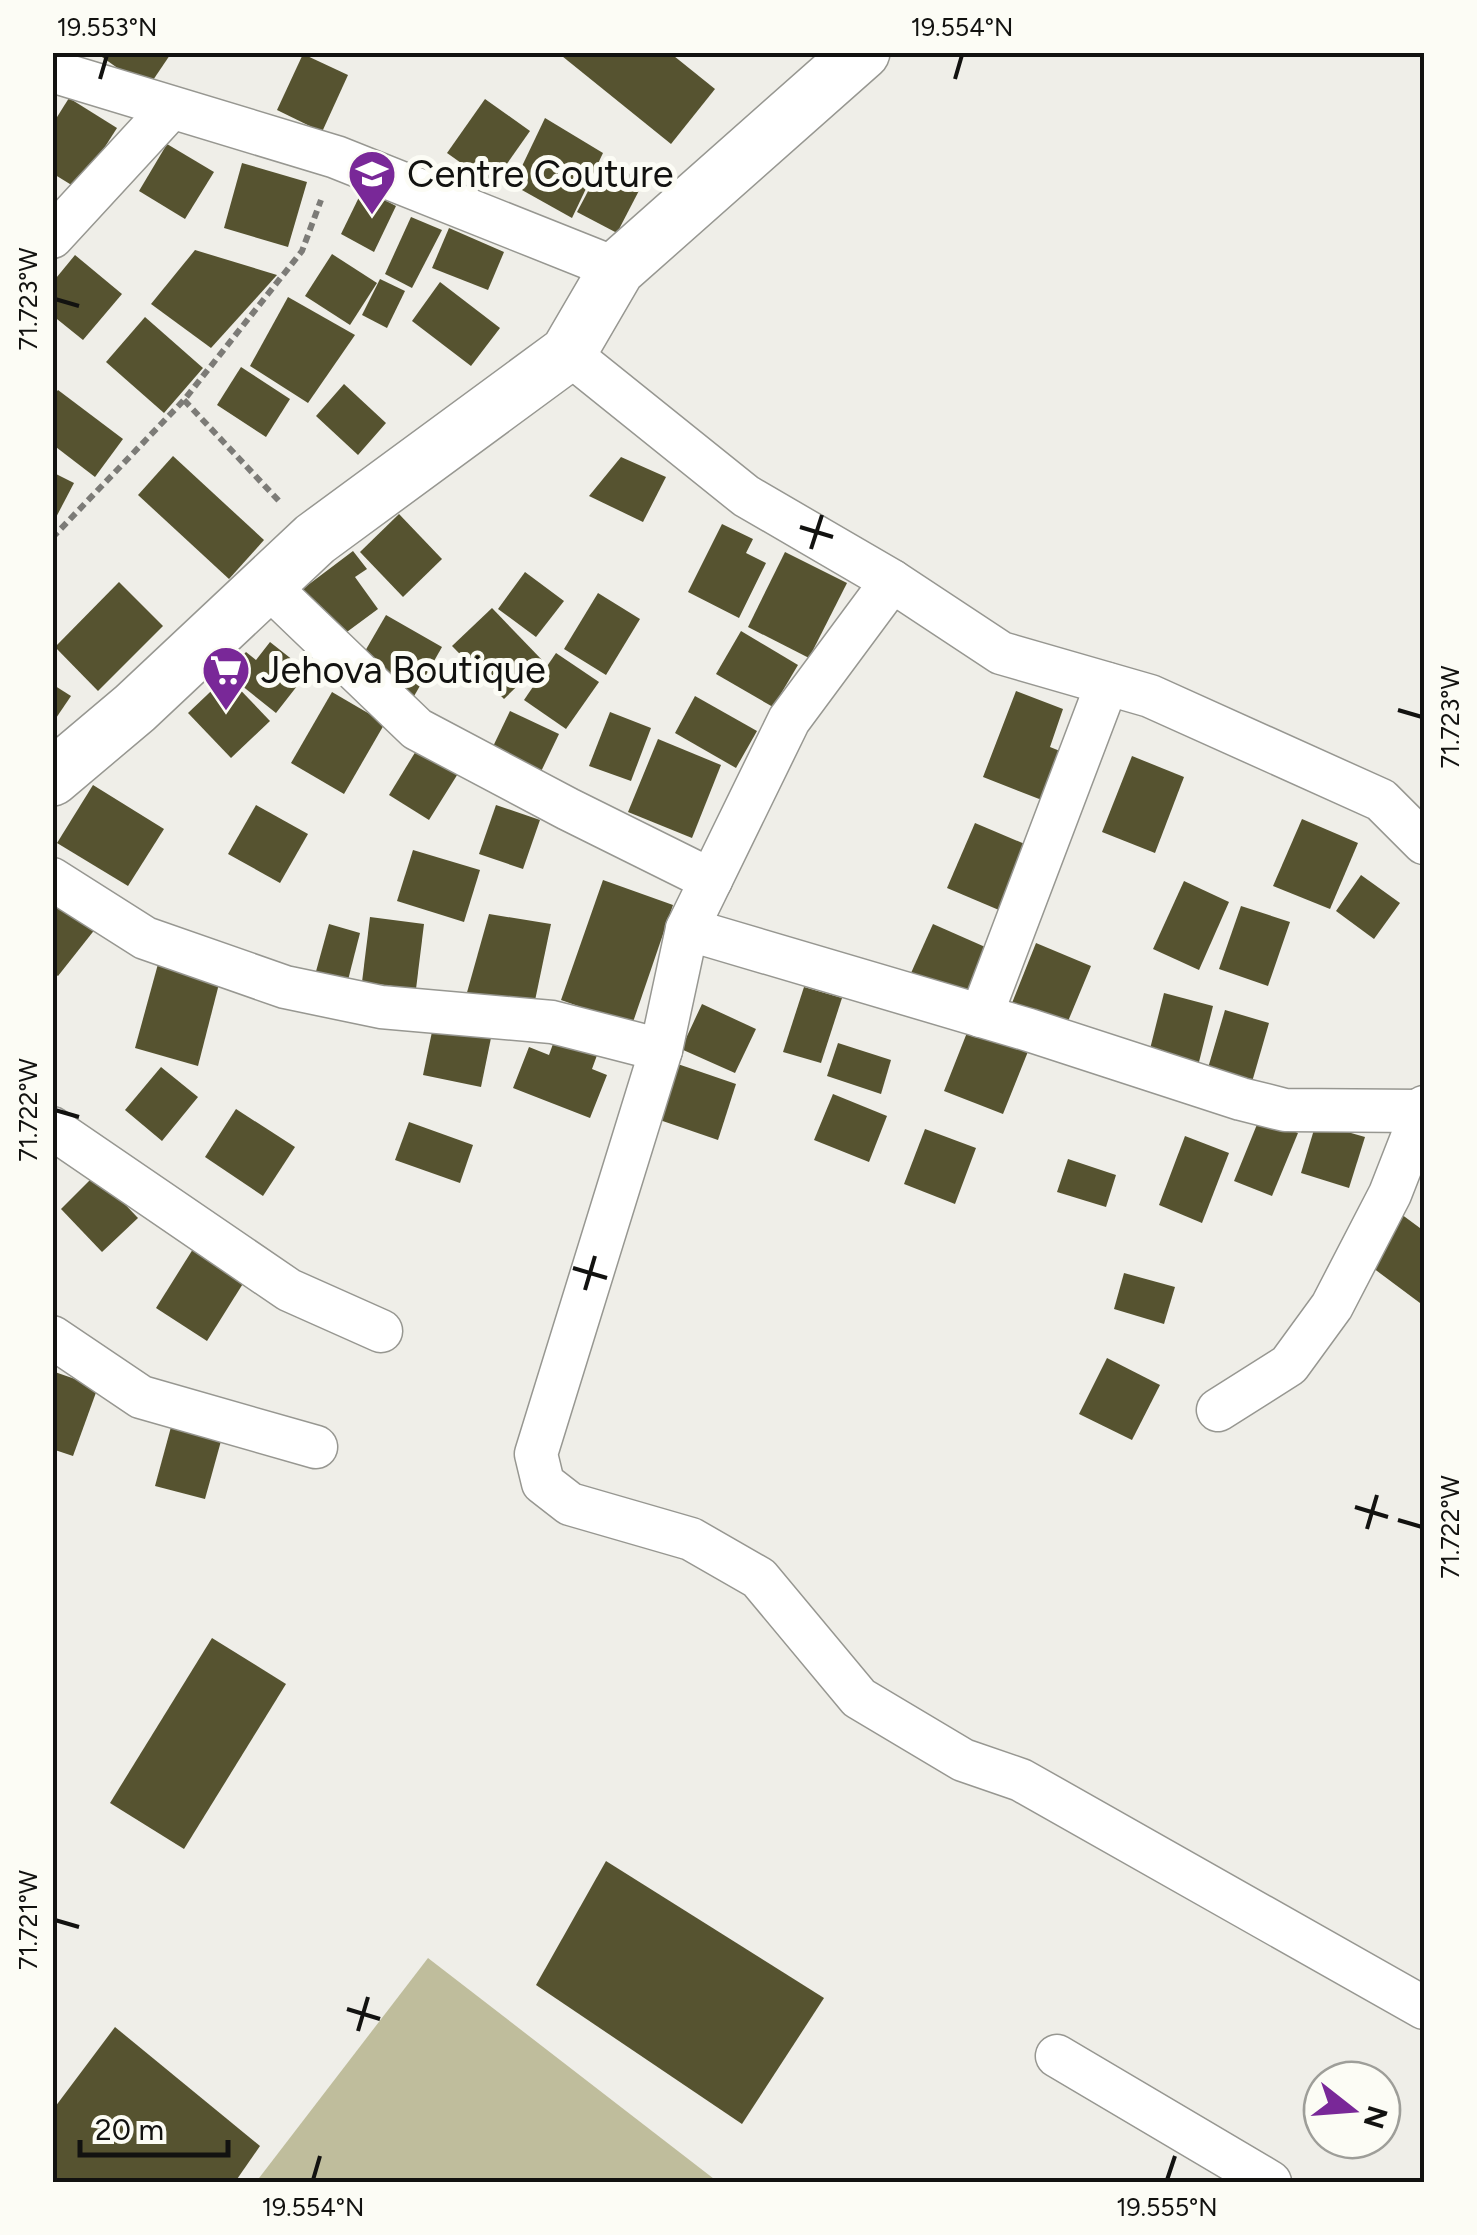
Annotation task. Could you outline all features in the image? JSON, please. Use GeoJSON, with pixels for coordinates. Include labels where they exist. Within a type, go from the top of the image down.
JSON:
{"type":"FeatureCollection","features":[{"type":"Feature","properties":{"kind":"street"},"geometry":{"type":"LineString","coordinates":[[52,778],[268,586],[315,539],[568,353],[617,269],[862,52]]}},
{"type":"Feature","properties":{"kind":"street"},"geometry":{"type":"LineString","coordinates":[[52,71],[336,156],[617,269]]}},
{"type":"Feature","properties":{"kind":"street"},"geometry":{"type":"LineString","coordinates":[[52,237],[170,109]]}},
{"type":"Feature","properties":{"kind":"street"},"geometry":{"type":"LineString","coordinates":[[568,353],[746,496],[892,581],[1001,653],[1150,696],[1381,800],[1424,844]]}},
{"type":"Feature","properties":{"kind":"street"},"geometry":{"type":"LineString","coordinates":[[892,581],[789,720],[687,929],[661,1050],[536,1454],[543,1483],[570,1504],[691,1539],[759,1578],[859,1698],[962,1760],[1021,1780],[1424,2008]]}},
{"type":"Feature","properties":{"kind":"street"},"geometry":{"type":"LineString","coordinates":[[268,586],[417,729],[711,880]]}},
{"type":"Feature","properties":{"kind":"street"},"geometry":{"type":"LineString","coordinates":[[980,1016],[1107,684]]}},
{"type":"Feature","properties":{"kind":"street"},"geometry":{"type":"LineString","coordinates":[[52,879],[145,938],[285,987],[382,1007],[552,1022],[661,1050]]}},
{"type":"Feature","properties":{"kind":"street"},"geometry":{"type":"LineString","coordinates":[[687,929],[1285,1110],[1424,1109],[1390,1194],[1332,1306],[1290,1364],[1218,1410]]}},
{"type":"Feature","properties":{"kind":"street"},"geometry":{"type":"LineString","coordinates":[[52,1128],[289,1290],[381,1331]]}},
{"type":"Feature","properties":{"kind":"street"},"geometry":{"type":"LineString","coordinates":[[52,1336],[141,1397],[316,1447]]}},
{"type":"Feature","properties":{"kind":"street"},"geometry":{"type":"LineString","coordinates":[[1057,2056],[1270,2182]]}},
{"type":"Feature","properties":{"kind":"path"},"geometry":{"type":"LineString","coordinates":[[52,538],[184,400],[302,251],[336,156]]}},
{"type":"Feature","properties":{"kind":"path"},"geometry":{"type":"LineString","coordinates":[[184,400],[315,539]]}},
{"type":"Feature","properties":{"kind":"shaded area"},"geometry":{"type":"Polygon","coordinates":[[[428,1958],[718,2182],[256,2182],[428,1958]]]}},
{"type":"Feature","properties":{"kind":"building"},"geometry":{"type":"Polygon","coordinates":[[[105,52],[172,52],[147,89],[102,57],[105,52]]]}},
{"type":"Feature","properties":{"kind":"building"},"geometry":{"type":"Polygon","coordinates":[[[557,52],[669,52],[715,89],[671,144],[557,52]]]}},
{"type":"Feature","properties":{"kind":"building"},"geometry":{"type":"Polygon","coordinates":[[[303,54],[348,75],[322,132],[277,110],[303,54]]]}},
{"type":"Feature","properties":{"kind":"building"},"geometry":{"type":"Polygon","coordinates":[[[69,98],[117,128],[78,189],[52,173],[52,125],[69,98]]]}},
{"type":"Feature","properties":{"kind":"building"},"geometry":{"type":"Polygon","coordinates":[[[485,99],[530,131],[492,185],[447,153],[485,99]]]}},
{"type":"Feature","properties":{"kind":"building"},"geometry":{"type":"Polygon","coordinates":[[[545,118],[603,153],[572,218],[513,185],[545,118]]]}},
{"type":"Feature","properties":{"kind":"building"},"geometry":{"type":"Polygon","coordinates":[[[167,144],[214,172],[185,219],[139,191],[167,144]]]}},
{"type":"Feature","properties":{"kind":"building"},"geometry":{"type":"Polygon","coordinates":[[[604,161],[644,181],[617,233],[577,212],[604,161]]]}},
{"type":"Feature","properties":{"kind":"building"},"geometry":{"type":"Polygon","coordinates":[[[242,163],[307,182],[288,247],[224,228],[242,163]]]}},
{"type":"Feature","properties":{"kind":"building"},"geometry":{"type":"Polygon","coordinates":[[[363,189],[396,206],[374,252],[341,234],[363,189]]]}},
{"type":"Feature","properties":{"kind":"building"},"geometry":{"type":"Polygon","coordinates":[[[411,217],[442,230],[412,288],[385,274],[411,217]]]}},
{"type":"Feature","properties":{"kind":"building"},"geometry":{"type":"Polygon","coordinates":[[[449,228],[504,252],[488,290],[432,268],[449,228]]]}},
{"type":"Feature","properties":{"kind":"building"},"geometry":{"type":"Polygon","coordinates":[[[195,250],[277,275],[211,348],[151,304],[195,250]]]}},
{"type":"Feature","properties":{"kind":"building"},"geometry":{"type":"Polygon","coordinates":[[[332,254],[377,283],[350,325],[305,296],[332,254]]]}},
{"type":"Feature","properties":{"kind":"building"},"geometry":{"type":"Polygon","coordinates":[[[75,255],[122,294],[83,340],[52,315],[52,283],[75,255]]]}},
{"type":"Feature","properties":{"kind":"building"},"geometry":{"type":"Polygon","coordinates":[[[380,279],[405,291],[387,328],[362,315],[380,279]]]}},
{"type":"Feature","properties":{"kind":"building"},"geometry":{"type":"Polygon","coordinates":[[[440,282],[500,328],[471,366],[412,321],[440,282]]]}},
{"type":"Feature","properties":{"kind":"building"},"geometry":{"type":"Polygon","coordinates":[[[288,297],[355,335],[308,403],[250,366],[288,297]]]}},
{"type":"Feature","properties":{"kind":"building"},"geometry":{"type":"Polygon","coordinates":[[[145,317],[203,368],[164,413],[106,362],[145,317]]]}},
{"type":"Feature","properties":{"kind":"building"},"geometry":{"type":"Polygon","coordinates":[[[241,367],[290,399],[266,437],[217,405],[241,367]]]}},
{"type":"Feature","properties":{"kind":"building"},"geometry":{"type":"Polygon","coordinates":[[[344,384],[386,423],[358,455],[316,416],[344,384]]]}},
{"type":"Feature","properties":{"kind":"building"},"geometry":{"type":"Polygon","coordinates":[[[58,390],[123,439],[95,477],[52,444],[52,397],[58,390]]]}},
{"type":"Feature","properties":{"kind":"building"},"geometry":{"type":"Polygon","coordinates":[[[173,456],[264,540],[229,579],[138,495],[173,456]]]}},
{"type":"Feature","properties":{"kind":"building"},"geometry":{"type":"Polygon","coordinates":[[[621,457],[666,477],[643,522],[589,496],[621,457]]]}},
{"type":"Feature","properties":{"kind":"building"},"geometry":{"type":"Polygon","coordinates":[[[52,472],[74,483],[52,525],[52,472]]]}},
{"type":"Feature","properties":{"kind":"building"},"geometry":{"type":"Polygon","coordinates":[[[399,514],[442,559],[403,597],[360,552],[399,514]]]}},
{"type":"Feature","properties":{"kind":"building"},"geometry":{"type":"Polygon","coordinates":[[[722,524],[753,539],[746,553],[766,563],[739,618],[688,592],[722,524]]]}},
{"type":"Feature","properties":{"kind":"building"},"geometry":{"type":"Polygon","coordinates":[[[353,551],[367,569],[355,577],[378,609],[336,640],[300,591],[353,551]]]}},
{"type":"Feature","properties":{"kind":"building"},"geometry":{"type":"Polygon","coordinates":[[[785,552],[847,583],[809,658],[748,627],[785,552]]]}},
{"type":"Feature","properties":{"kind":"building"},"geometry":{"type":"Polygon","coordinates":[[[525,572],[564,601],[536,637],[498,609],[525,572]]]}},
{"type":"Feature","properties":{"kind":"building"},"geometry":{"type":"Polygon","coordinates":[[[119,582],[163,626],[98,691],[55,647],[119,582]]]}},
{"type":"Feature","properties":{"kind":"building"},"geometry":{"type":"Polygon","coordinates":[[[598,593],[640,619],[606,675],[564,649],[598,593]]]}},
{"type":"Feature","properties":{"kind":"building"},"geometry":{"type":"Polygon","coordinates":[[[492,608],[543,661],[504,699],[452,646],[492,608]]]}},
{"type":"Feature","properties":{"kind":"building"},"geometry":{"type":"Polygon","coordinates":[[[386,615],[442,647],[413,698],[357,665],[386,615]]]}},
{"type":"Feature","properties":{"kind":"building"},"geometry":{"type":"Polygon","coordinates":[[[741,631],[798,665],[773,707],[716,674],[741,631]]]}},
{"type":"Feature","properties":{"kind":"building"},"geometry":{"type":"Polygon","coordinates":[[[270,642],[308,672],[276,713],[226,673],[246,652],[256,660],[270,642]]]}},
{"type":"Feature","properties":{"kind":"building"},"geometry":{"type":"Polygon","coordinates":[[[556,653],[599,682],[566,729],[524,700],[556,653]]]}},
{"type":"Feature","properties":{"kind":"building"},"geometry":{"type":"Polygon","coordinates":[[[227,676],[270,721],[231,758],[188,713],[227,676]]]}},
{"type":"Feature","properties":{"kind":"building"},"geometry":{"type":"Polygon","coordinates":[[[52,684],[71,696],[52,724],[52,684]]]}},
{"type":"Feature","properties":{"kind":"building"},"geometry":{"type":"Polygon","coordinates":[[[1016,691],[1063,709],[1050,747],[1065,753],[1047,802],[983,777],[1016,691]]]}},
{"type":"Feature","properties":{"kind":"building"},"geometry":{"type":"Polygon","coordinates":[[[332,692],[385,723],[344,794],[291,763],[332,692]]]}},
{"type":"Feature","properties":{"kind":"building"},"geometry":{"type":"Polygon","coordinates":[[[695,696],[757,731],[736,768],[675,733],[695,696]]]}},
{"type":"Feature","properties":{"kind":"building"},"geometry":{"type":"Polygon","coordinates":[[[510,711],[559,734],[536,782],[487,759],[510,711]]]}},
{"type":"Feature","properties":{"kind":"building"},"geometry":{"type":"Polygon","coordinates":[[[610,712],[651,728],[631,781],[589,766],[610,712]]]}},
{"type":"Feature","properties":{"kind":"building"},"geometry":{"type":"Polygon","coordinates":[[[658,739],[721,765],[692,838],[628,812],[658,739]]]}},
{"type":"Feature","properties":{"kind":"building"},"geometry":{"type":"Polygon","coordinates":[[[419,746],[459,772],[429,820],[389,795],[419,746]]]}},
{"type":"Feature","properties":{"kind":"building"},"geometry":{"type":"Polygon","coordinates":[[[1132,756],[1184,777],[1155,853],[1102,832],[1132,756]]]}},
{"type":"Feature","properties":{"kind":"building"},"geometry":{"type":"Polygon","coordinates":[[[93,785],[164,829],[128,886],[57,843],[93,785]]]}},
{"type":"Feature","properties":{"kind":"building"},"geometry":{"type":"Polygon","coordinates":[[[256,805],[308,834],[280,883],[228,854],[256,805]]]}},
{"type":"Feature","properties":{"kind":"building"},"geometry":{"type":"Polygon","coordinates":[[[496,805],[540,820],[523,869],[479,854],[496,805]]]}},
{"type":"Feature","properties":{"kind":"building"},"geometry":{"type":"Polygon","coordinates":[[[1302,819],[1358,843],[1330,909],[1273,886],[1302,819]]]}},
{"type":"Feature","properties":{"kind":"building"},"geometry":{"type":"Polygon","coordinates":[[[975,823],[1034,848],[1006,913],[947,888],[975,823]]]}},
{"type":"Feature","properties":{"kind":"building"},"geometry":{"type":"Polygon","coordinates":[[[413,850],[480,870],[464,922],[397,901],[413,850]]]}},
{"type":"Feature","properties":{"kind":"building"},"geometry":{"type":"Polygon","coordinates":[[[1361,875],[1400,903],[1374,939],[1336,911],[1361,875]]]}},
{"type":"Feature","properties":{"kind":"building"},"geometry":{"type":"Polygon","coordinates":[[[603,880],[673,905],[632,1025],[561,1000],[603,880]]]}},
{"type":"Feature","properties":{"kind":"building"},"geometry":{"type":"Polygon","coordinates":[[[1184,881],[1229,902],[1199,970],[1153,949],[1184,881]]]}},
{"type":"Feature","properties":{"kind":"building"},"geometry":{"type":"Polygon","coordinates":[[[52,892],[96,928],[58,976],[52,972],[52,892]]]}},
{"type":"Feature","properties":{"kind":"building"},"geometry":{"type":"Polygon","coordinates":[[[1241,906],[1290,922],[1268,986],[1219,969],[1241,906]]]}},
{"type":"Feature","properties":{"kind":"building"},"geometry":{"type":"Polygon","coordinates":[[[489,914],[551,924],[533,1010],[466,996],[489,914]]]}},
{"type":"Feature","properties":{"kind":"building"},"geometry":{"type":"Polygon","coordinates":[[[370,917],[424,924],[416,989],[362,982],[370,917]]]}},
{"type":"Feature","properties":{"kind":"building"},"geometry":{"type":"Polygon","coordinates":[[[329,924],[360,933],[347,984],[315,975],[329,924]]]}},
{"type":"Feature","properties":{"kind":"building"},"geometry":{"type":"Polygon","coordinates":[[[933,924],[992,950],[971,999],[911,973],[933,924]]]}},
{"type":"Feature","properties":{"kind":"building"},"geometry":{"type":"Polygon","coordinates":[[[1036,943],[1091,966],[1066,1026],[1012,1003],[1036,943]]]}},
{"type":"Feature","properties":{"kind":"building"},"geometry":{"type":"Polygon","coordinates":[[[158,964],[220,980],[198,1066],[135,1048],[158,964]]]}},
{"type":"Feature","properties":{"kind":"building"},"geometry":{"type":"Polygon","coordinates":[[[804,987],[842,998],[821,1063],[783,1052],[804,987]]]}},
{"type":"Feature","properties":{"kind":"building"},"geometry":{"type":"Polygon","coordinates":[[[1164,993],[1213,1006],[1198,1066],[1149,1053],[1164,993]]]}},
{"type":"Feature","properties":{"kind":"building"},"geometry":{"type":"Polygon","coordinates":[[[702,1004],[756,1029],[735,1073],[681,1049],[702,1004]]]}},
{"type":"Feature","properties":{"kind":"building"},"geometry":{"type":"Polygon","coordinates":[[[1225,1010],[1269,1023],[1252,1082],[1208,1068],[1225,1010]]]}},
{"type":"Feature","properties":{"kind":"building"},"geometry":{"type":"Polygon","coordinates":[[[434,1022],[492,1033],[481,1087],[423,1075],[434,1022]]]}},
{"type":"Feature","properties":{"kind":"building"},"geometry":{"type":"Polygon","coordinates":[[[970,1025],[1029,1049],[1003,1114],[944,1091],[970,1025]]]}},
{"type":"Feature","properties":{"kind":"building"},"geometry":{"type":"Polygon","coordinates":[[[558,1030],[600,1047],[592,1069],[607,1075],[590,1118],[513,1088],[529,1047],[549,1055],[558,1030]]]}},
{"type":"Feature","properties":{"kind":"building"},"geometry":{"type":"Polygon","coordinates":[[[838,1043],[891,1060],[881,1094],[827,1076],[838,1043]]]}},
{"type":"Feature","properties":{"kind":"building"},"geometry":{"type":"Polygon","coordinates":[[[669,1061],[736,1084],[718,1140],[651,1117],[669,1061]]]}},
{"type":"Feature","properties":{"kind":"building"},"geometry":{"type":"Polygon","coordinates":[[[161,1067],[198,1097],[162,1141],[125,1110],[161,1067]]]}},
{"type":"Feature","properties":{"kind":"building"},"geometry":{"type":"Polygon","coordinates":[[[833,1094],[887,1116],[869,1162],[814,1140],[833,1094]]]}},
{"type":"Feature","properties":{"kind":"building"},"geometry":{"type":"Polygon","coordinates":[[[236,1109],[295,1147],[263,1196],[205,1157],[236,1109]]]}},
{"type":"Feature","properties":{"kind":"building"},"geometry":{"type":"Polygon","coordinates":[[[1260,1117],[1298,1133],[1272,1196],[1234,1181],[1260,1117]]]}},
{"type":"Feature","properties":{"kind":"building"},"geometry":{"type":"Polygon","coordinates":[[[409,1122],[473,1145],[460,1183],[395,1160],[409,1122]]]}},
{"type":"Feature","properties":{"kind":"building"},"geometry":{"type":"Polygon","coordinates":[[[1316,1123],[1365,1137],[1349,1188],[1301,1173],[1316,1123]]]}},
{"type":"Feature","properties":{"kind":"building"},"geometry":{"type":"Polygon","coordinates":[[[925,1129],[976,1148],[955,1204],[904,1184],[925,1129]]]}},
{"type":"Feature","properties":{"kind":"building"},"geometry":{"type":"Polygon","coordinates":[[[1185,1136],[1229,1153],[1202,1223],[1159,1205],[1185,1136]]]}},
{"type":"Feature","properties":{"kind":"building"},"geometry":{"type":"Polygon","coordinates":[[[1068,1159],[1116,1175],[1106,1207],[1057,1192],[1068,1159]]]}},
{"type":"Feature","properties":{"kind":"building"},"geometry":{"type":"Polygon","coordinates":[[[96,1174],[138,1218],[102,1252],[61,1209],[96,1174]]]}},
{"type":"Feature","properties":{"kind":"building"},"geometry":{"type":"Polygon","coordinates":[[[1401,1214],[1424,1231],[1424,1306],[1365,1262],[1401,1214]]]}},
{"type":"Feature","properties":{"kind":"building"},"geometry":{"type":"Polygon","coordinates":[[[193,1249],[244,1282],[207,1341],[156,1308],[193,1249]]]}},
{"type":"Feature","properties":{"kind":"building"},"geometry":{"type":"Polygon","coordinates":[[[1124,1273],[1175,1287],[1164,1324],[1114,1309],[1124,1273]]]}},
{"type":"Feature","properties":{"kind":"building"},"geometry":{"type":"Polygon","coordinates":[[[1107,1358],[1160,1385],[1132,1440],[1079,1414],[1107,1358]]]}},
{"type":"Feature","properties":{"kind":"building"},"geometry":{"type":"Polygon","coordinates":[[[52,1371],[98,1387],[73,1456],[52,1449],[52,1371]]]}},
{"type":"Feature","properties":{"kind":"building"},"geometry":{"type":"Polygon","coordinates":[[[171,1427],[221,1441],[205,1499],[155,1486],[171,1427]]]}},
{"type":"Feature","properties":{"kind":"building"},"geometry":{"type":"Polygon","coordinates":[[[212,1638],[286,1684],[184,1849],[110,1803],[212,1638]]]}},
{"type":"Feature","properties":{"kind":"building"},"geometry":{"type":"Polygon","coordinates":[[[606,1861],[824,1998],[742,2124],[536,1985],[606,1861]]]}},
{"type":"Feature","properties":{"kind":"building"},"geometry":{"type":"Polygon","coordinates":[[[115,2027],[260,2146],[235,2182],[52,2182],[52,2111],[115,2027]]]}},
{"type":"Feature","properties":{"kind":"place","name":"Centre Couture"},"geometry":{"type":"Point","coordinates":[372,216]}},
{"type":"Feature","properties":{"kind":"place","name":"Jehova Boutique"},"geometry":{"type":"Point","coordinates":[226,712]}}]}
